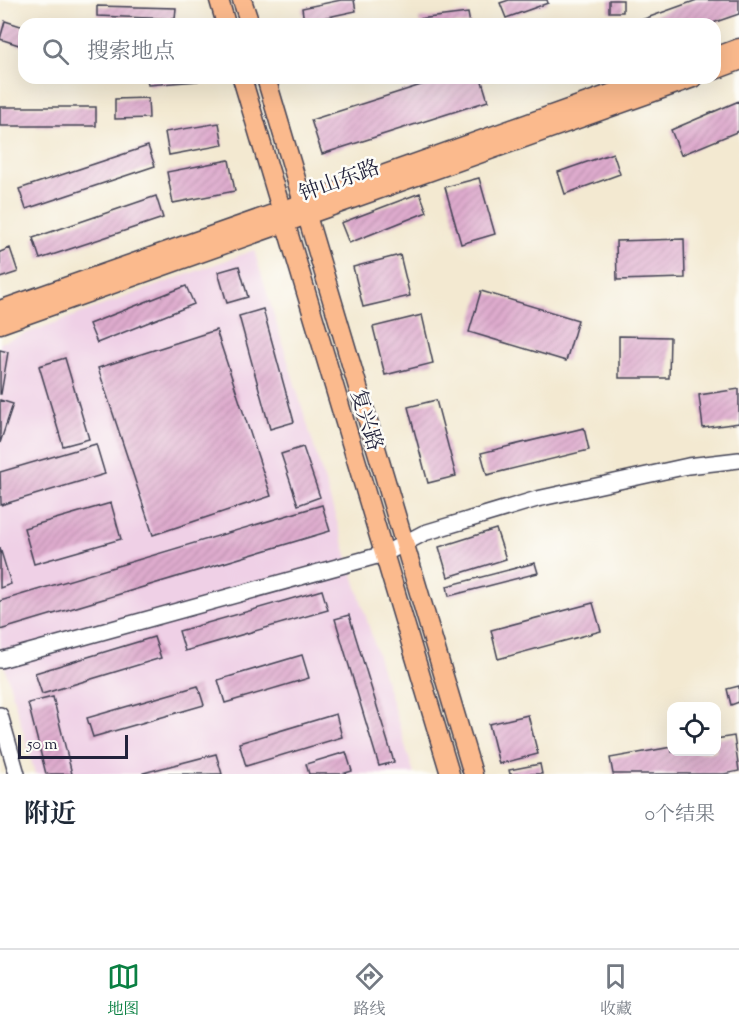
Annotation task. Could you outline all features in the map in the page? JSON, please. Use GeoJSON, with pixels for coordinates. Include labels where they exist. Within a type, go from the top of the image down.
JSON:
{"type":"FeatureCollection","features":[{"type":"Feature","properties":{"kind":"main road"},"geometry":{"type":"LineString","coordinates":[[219,0],[224,18]]}},
{"type":"Feature","properties":{"kind":"main road"},"geometry":{"type":"LineString","coordinates":[[242,0],[247,18]]}},
{"type":"Feature","properties":{"kind":"main road"},"geometry":{"type":"LineString","coordinates":[[721,55],[739,48]]}},
{"type":"Feature","properties":{"kind":"main road"},"geometry":{"type":"LineString","coordinates":[[721,68],[739,62]]}},
{"type":"Feature","properties":{"kind":"main road","name":"复兴路"},"geometry":{"type":"LineString","coordinates":[[244,84],[450,774]]}},
{"type":"Feature","properties":{"kind":"main road","name":"复兴路"},"geometry":{"type":"LineString","coordinates":[[268,84],[473,774]]}},
{"type":"Feature","properties":{"kind":"main road","name":"钟山东路"},"geometry":{"type":"LineString","coordinates":[[305,210],[639,84]]}},
{"type":"Feature","properties":{"kind":"main road","name":"钟山东路"},"geometry":{"type":"LineString","coordinates":[[0,310],[305,210],[675,84]]}},
{"type":"Feature","properties":{"kind":"main road","name":"钟山东路"},"geometry":{"type":"LineString","coordinates":[[0,324],[284,216]]}},
{"type":"Feature","properties":{"kind":"street"},"geometry":{"type":"LineString","coordinates":[[0,660],[384,554],[424,533],[537,499],[688,466],[739,460]]}},
{"type":"Feature","properties":{"kind":"street"},"geometry":{"type":"LineString","coordinates":[[0,716],[17,774]]}},
{"type":"Feature","properties":{"kind":"shaded area"},"geometry":{"type":"Polygon","coordinates":[[[254,250],[414,774],[35,774],[0,650],[0,343],[254,250]]]}},
{"type":"Feature","properties":{"kind":"building"},"geometry":{"type":"Polygon","coordinates":[[[341,0],[354,0],[356,11],[323,18],[303,18],[302,8],[341,0]]]}},
{"type":"Feature","properties":{"kind":"building"},"geometry":{"type":"Polygon","coordinates":[[[509,0],[547,0],[548,3],[506,18],[500,3],[509,0]]]}},
{"type":"Feature","properties":{"kind":"building"},"geometry":{"type":"Polygon","coordinates":[[[609,0],[623,0],[623,12],[609,12],[609,0]]]}},
{"type":"Feature","properties":{"kind":"building"},"geometry":{"type":"Polygon","coordinates":[[[697,0],[739,0],[739,14],[721,20],[721,18],[647,18],[697,0]]]}},
{"type":"Feature","properties":{"kind":"building"},"geometry":{"type":"Polygon","coordinates":[[[97,6],[176,8],[175,18],[97,16],[97,6]]]}},
{"type":"Feature","properties":{"kind":"building"},"geometry":{"type":"Polygon","coordinates":[[[468,13],[469,18],[427,18],[468,13]]]}},
{"type":"Feature","properties":{"kind":"building"},"geometry":{"type":"Polygon","coordinates":[[[5,21],[18,25],[18,45],[0,39],[5,21]]]}},
{"type":"Feature","properties":{"kind":"building"},"geometry":{"type":"Polygon","coordinates":[[[424,84],[483,84],[488,101],[322,154],[311,120],[424,84]]]}},
{"type":"Feature","properties":{"kind":"building"},"geometry":{"type":"Polygon","coordinates":[[[148,98],[149,118],[115,119],[115,99],[148,98]]]}},
{"type":"Feature","properties":{"kind":"building"},"geometry":{"type":"Polygon","coordinates":[[[739,101],[739,131],[681,155],[671,130],[739,101]]]}},
{"type":"Feature","properties":{"kind":"building"},"geometry":{"type":"Polygon","coordinates":[[[0,107],[96,107],[96,126],[0,126],[0,107]]]}},
{"type":"Feature","properties":{"kind":"building"},"geometry":{"type":"Polygon","coordinates":[[[219,123],[223,145],[169,155],[165,132],[219,123]]]}},
{"type":"Feature","properties":{"kind":"building"},"geometry":{"type":"Polygon","coordinates":[[[148,146],[155,166],[26,209],[19,189],[148,146]]]}},
{"type":"Feature","properties":{"kind":"building"},"geometry":{"type":"Polygon","coordinates":[[[613,153],[620,174],[565,194],[558,172],[613,153]]]}},
{"type":"Feature","properties":{"kind":"building"},"geometry":{"type":"Polygon","coordinates":[[[229,160],[235,191],[173,203],[167,172],[229,160]]]}},
{"type":"Feature","properties":{"kind":"building"},"geometry":{"type":"Polygon","coordinates":[[[479,178],[495,234],[461,244],[445,187],[479,178]]]}},
{"type":"Feature","properties":{"kind":"building"},"geometry":{"type":"Polygon","coordinates":[[[420,193],[427,212],[349,243],[341,223],[420,193]]]}},
{"type":"Feature","properties":{"kind":"building"},"geometry":{"type":"Polygon","coordinates":[[[156,196],[163,218],[40,259],[33,238],[156,196]]]}},
{"type":"Feature","properties":{"kind":"building"},"geometry":{"type":"Polygon","coordinates":[[[684,239],[685,278],[617,280],[616,241],[684,239]]]}},
{"type":"Feature","properties":{"kind":"building"},"geometry":{"type":"Polygon","coordinates":[[[10,248],[18,272],[0,278],[0,252],[10,248]]]}},
{"type":"Feature","properties":{"kind":"building"},"geometry":{"type":"Polygon","coordinates":[[[400,255],[410,296],[363,307],[353,267],[400,255]]]}},
{"type":"Feature","properties":{"kind":"building"},"geometry":{"type":"Polygon","coordinates":[[[239,266],[248,297],[227,303],[218,272],[239,266]]]}},
{"type":"Feature","properties":{"kind":"building"},"geometry":{"type":"Polygon","coordinates":[[[186,286],[194,304],[97,343],[89,324],[186,286]]]}},
{"type":"Feature","properties":{"kind":"building"},"geometry":{"type":"Polygon","coordinates":[[[481,291],[578,320],[566,361],[469,332],[481,291]]]}},
{"type":"Feature","properties":{"kind":"building"},"geometry":{"type":"Polygon","coordinates":[[[263,309],[294,422],[270,429],[239,316],[263,309]]]}},
{"type":"Feature","properties":{"kind":"building"},"geometry":{"type":"Polygon","coordinates":[[[422,315],[433,363],[385,375],[373,327],[422,315]]]}},
{"type":"Feature","properties":{"kind":"building"},"geometry":{"type":"Polygon","coordinates":[[[216,330],[271,496],[153,535],[98,368],[216,330]]]}},
{"type":"Feature","properties":{"kind":"building"},"geometry":{"type":"Polygon","coordinates":[[[619,336],[670,337],[669,378],[619,378],[619,336]]]}},
{"type":"Feature","properties":{"kind":"building"},"geometry":{"type":"Polygon","coordinates":[[[0,350],[8,352],[1,394],[0,394],[0,350]]]}},
{"type":"Feature","properties":{"kind":"building"},"geometry":{"type":"Polygon","coordinates":[[[65,358],[89,439],[63,446],[39,366],[65,358]]]}},
{"type":"Feature","properties":{"kind":"building"},"geometry":{"type":"Polygon","coordinates":[[[739,389],[739,423],[703,428],[699,395],[739,389]]]}},
{"type":"Feature","properties":{"kind":"building"},"geometry":{"type":"Polygon","coordinates":[[[0,400],[13,404],[0,443],[0,400]]]}},
{"type":"Feature","properties":{"kind":"building"},"geometry":{"type":"Polygon","coordinates":[[[436,400],[456,476],[428,483],[408,407],[436,400]]]}},
{"type":"Feature","properties":{"kind":"building"},"geometry":{"type":"Polygon","coordinates":[[[584,428],[589,450],[487,475],[481,453],[584,428]]]}},
{"type":"Feature","properties":{"kind":"building"},"geometry":{"type":"Polygon","coordinates":[[[96,444],[105,474],[1,505],[0,472],[96,444]]]}},
{"type":"Feature","properties":{"kind":"building"},"geometry":{"type":"Polygon","coordinates":[[[303,447],[320,497],[298,505],[281,454],[303,447]]]}},
{"type":"Feature","properties":{"kind":"building"},"geometry":{"type":"Polygon","coordinates":[[[111,503],[121,539],[34,564],[24,528],[111,503]]]}},
{"type":"Feature","properties":{"kind":"building"},"geometry":{"type":"Polygon","coordinates":[[[322,505],[330,531],[0,630],[0,601],[322,505]]]}},
{"type":"Feature","properties":{"kind":"building"},"geometry":{"type":"Polygon","coordinates":[[[496,529],[506,559],[448,577],[439,547],[496,529]]]}},
{"type":"Feature","properties":{"kind":"building"},"geometry":{"type":"Polygon","coordinates":[[[0,548],[11,584],[0,588],[0,548]]]}},
{"type":"Feature","properties":{"kind":"building"},"geometry":{"type":"Polygon","coordinates":[[[535,563],[538,573],[449,596],[447,586],[535,563]]]}},
{"type":"Feature","properties":{"kind":"building"},"geometry":{"type":"Polygon","coordinates":[[[322,590],[328,610],[185,651],[179,631],[322,590]]]}},
{"type":"Feature","properties":{"kind":"building"},"geometry":{"type":"Polygon","coordinates":[[[593,603],[601,631],[498,659],[491,630],[593,603]]]}},
{"type":"Feature","properties":{"kind":"building"},"geometry":{"type":"Polygon","coordinates":[[[349,615],[394,762],[379,766],[335,619],[349,615]]]}},
{"type":"Feature","properties":{"kind":"building"},"geometry":{"type":"Polygon","coordinates":[[[154,637],[161,658],[42,694],[35,673],[154,637]]]}},
{"type":"Feature","properties":{"kind":"building"},"geometry":{"type":"Polygon","coordinates":[[[302,655],[309,678],[225,703],[218,680],[302,655]]]}},
{"type":"Feature","properties":{"kind":"building"},"geometry":{"type":"Polygon","coordinates":[[[198,686],[204,705],[93,737],[87,718],[198,686]]]}},
{"type":"Feature","properties":{"kind":"building"},"geometry":{"type":"Polygon","coordinates":[[[739,686],[739,702],[731,705],[727,689],[739,686]]]}},
{"type":"Feature","properties":{"kind":"building"},"geometry":{"type":"Polygon","coordinates":[[[53,697],[72,774],[46,774],[28,703],[53,697]]]}},
{"type":"Feature","properties":{"kind":"building"},"geometry":{"type":"Polygon","coordinates":[[[336,714],[342,737],[246,766],[239,743],[336,714]]]}},
{"type":"Feature","properties":{"kind":"building"},"geometry":{"type":"Polygon","coordinates":[[[528,715],[538,754],[499,764],[489,724],[528,715]]]}},
{"type":"Feature","properties":{"kind":"building"},"geometry":{"type":"Polygon","coordinates":[[[734,736],[739,771],[724,774],[613,774],[610,758],[667,748],[667,756],[721,756],[721,738],[734,736]]]}},
{"type":"Feature","properties":{"kind":"building"},"geometry":{"type":"Polygon","coordinates":[[[346,752],[352,771],[342,774],[309,774],[306,764],[346,752]]]}},
{"type":"Feature","properties":{"kind":"building"},"geometry":{"type":"Polygon","coordinates":[[[216,754],[222,774],[143,774],[143,773],[216,754]]]}},
{"type":"Feature","properties":{"kind":"building"},"geometry":{"type":"Polygon","coordinates":[[[540,764],[542,774],[510,774],[509,770],[540,764]]]}}]}
